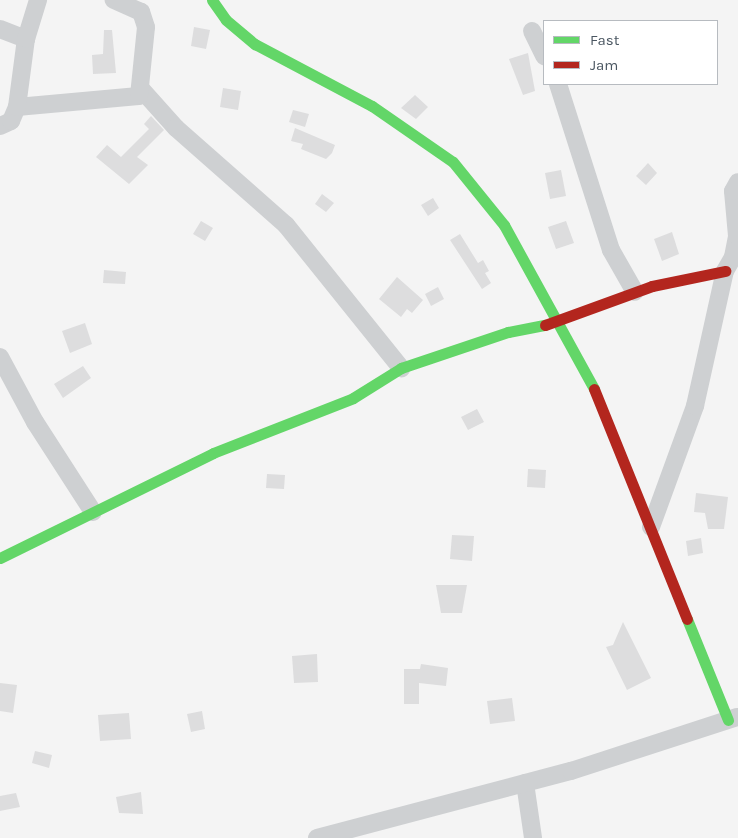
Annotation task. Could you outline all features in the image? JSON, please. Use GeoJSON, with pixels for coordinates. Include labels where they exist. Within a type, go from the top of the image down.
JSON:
{"type":"FeatureCollection","features":[{"type":"Feature","properties":{"kind":"street"},"geometry":{"type":"LineString","coordinates":[[0,126],[11,121],[17,107],[26,39],[38,0]]}},
{"type":"Feature","properties":{"kind":"street"},"geometry":{"type":"LineString","coordinates":[[212,0],[226,20],[255,44],[372,106],[453,162],[504,224],[588,375],[733,718],[525,783],[317,838]]}},
{"type":"Feature","properties":{"kind":"street"},"geometry":{"type":"LineString","coordinates":[[17,107],[134,99],[142,90],[146,27],[141,12],[111,1]]}},
{"type":"Feature","properties":{"kind":"street"},"geometry":{"type":"LineString","coordinates":[[0,29],[26,39]]}},
{"type":"Feature","properties":{"kind":"street"},"geometry":{"type":"LineString","coordinates":[[532,31],[543,54]]}},
{"type":"Feature","properties":{"kind":"street"},"geometry":{"type":"LineString","coordinates":[[558,85],[611,250],[635,292]]}},
{"type":"Feature","properties":{"kind":"street"},"geometry":{"type":"LineString","coordinates":[[142,90],[176,128],[286,225],[401,368]]}},
{"type":"Feature","properties":{"kind":"street"},"geometry":{"type":"LineString","coordinates":[[651,527],[694,406],[724,271],[734,257],[737,236],[733,191],[738,182]]}},
{"type":"Feature","properties":{"kind":"street"},"geometry":{"type":"LineString","coordinates":[[0,558],[213,453],[353,398],[401,368],[508,332],[558,323],[635,292],[691,276],[724,271]]}},
{"type":"Feature","properties":{"kind":"street"},"geometry":{"type":"LineString","coordinates":[[0,357],[35,422],[93,512]]}},
{"type":"Feature","properties":{"kind":"street"},"geometry":{"type":"LineString","coordinates":[[525,783],[533,838]]}},
{"type":"Feature","properties":{"kind":"building"},"geometry":{"type":"Polygon","coordinates":[[[194,27],[210,30],[206,49],[191,46],[194,27]]]}},
{"type":"Feature","properties":{"kind":"building"},"geometry":{"type":"Polygon","coordinates":[[[104,30],[112,30],[116,73],[93,74],[92,55],[103,54],[104,30]]]}},
{"type":"Feature","properties":{"kind":"building"},"geometry":{"type":"Polygon","coordinates":[[[528,53],[535,91],[523,95],[509,59],[528,53]]]}},
{"type":"Feature","properties":{"kind":"building"},"geometry":{"type":"Polygon","coordinates":[[[223,88],[241,91],[238,110],[220,107],[223,88]]]}},
{"type":"Feature","properties":{"kind":"building"},"geometry":{"type":"Polygon","coordinates":[[[415,95],[428,107],[416,119],[401,108],[415,95]]]}},
{"type":"Feature","properties":{"kind":"building"},"geometry":{"type":"Polygon","coordinates":[[[293,110],[309,114],[305,127],[289,122],[293,110]]]}},
{"type":"Feature","properties":{"kind":"building"},"geometry":{"type":"Polygon","coordinates":[[[151,116],[164,130],[137,157],[148,165],[129,184],[96,157],[107,145],[121,157],[149,129],[144,124],[151,116]]]}},
{"type":"Feature","properties":{"kind":"building"},"geometry":{"type":"Polygon","coordinates":[[[295,128],[335,145],[332,153],[326,159],[301,149],[303,144],[291,141],[295,128]]]}},
{"type":"Feature","properties":{"kind":"building"},"geometry":{"type":"Polygon","coordinates":[[[648,163],[657,173],[646,185],[636,176],[648,163]]]}},
{"type":"Feature","properties":{"kind":"building"},"geometry":{"type":"Polygon","coordinates":[[[561,170],[566,196],[550,199],[545,173],[561,170]]]}},
{"type":"Feature","properties":{"kind":"building"},"geometry":{"type":"Polygon","coordinates":[[[322,194],[334,203],[326,212],[315,204],[322,194]]]}},
{"type":"Feature","properties":{"kind":"building"},"geometry":{"type":"Polygon","coordinates":[[[433,198],[439,208],[428,216],[421,205],[433,198]]]}},
{"type":"Feature","properties":{"kind":"building"},"geometry":{"type":"Polygon","coordinates":[[[201,221],[213,228],[205,241],[193,234],[201,221]]]}},
{"type":"Feature","properties":{"kind":"building"},"geometry":{"type":"Polygon","coordinates":[[[566,221],[574,243],[556,249],[548,227],[566,221]]]}},
{"type":"Feature","properties":{"kind":"building"},"geometry":{"type":"Polygon","coordinates":[[[672,232],[679,254],[662,261],[654,239],[672,232]]]}},
{"type":"Feature","properties":{"kind":"building"},"geometry":{"type":"Polygon","coordinates":[[[460,234],[478,263],[483,260],[489,271],[485,273],[491,283],[482,289],[450,240],[460,234]]]}},
{"type":"Feature","properties":{"kind":"building"},"geometry":{"type":"Polygon","coordinates":[[[104,270],[126,272],[125,284],[103,283],[104,270]]]}},
{"type":"Feature","properties":{"kind":"building"},"geometry":{"type":"Polygon","coordinates":[[[397,277],[423,300],[412,313],[407,309],[401,317],[379,299],[397,277]]]}},
{"type":"Feature","properties":{"kind":"building"},"geometry":{"type":"Polygon","coordinates":[[[438,287],[444,299],[431,306],[425,294],[438,287]]]}},
{"type":"Feature","properties":{"kind":"building"},"geometry":{"type":"Polygon","coordinates":[[[85,323],[92,344],[70,353],[62,331],[85,323]]]}},
{"type":"Feature","properties":{"kind":"building"},"geometry":{"type":"Polygon","coordinates":[[[83,366],[91,378],[63,398],[54,384],[83,366]]]}},
{"type":"Feature","properties":{"kind":"building"},"geometry":{"type":"Polygon","coordinates":[[[477,409],[484,422],[468,430],[461,417],[477,409]]]}},
{"type":"Feature","properties":{"kind":"building"},"geometry":{"type":"Polygon","coordinates":[[[528,469],[546,470],[545,488],[527,487],[528,469]]]}},
{"type":"Feature","properties":{"kind":"building"},"geometry":{"type":"Polygon","coordinates":[[[267,474],[285,475],[284,489],[266,488],[267,474]]]}},
{"type":"Feature","properties":{"kind":"building"},"geometry":{"type":"Polygon","coordinates":[[[696,493],[728,497],[724,529],[708,529],[705,513],[694,512],[696,493]]]}},
{"type":"Feature","properties":{"kind":"building"},"geometry":{"type":"Polygon","coordinates":[[[452,535],[474,536],[472,561],[450,559],[452,535]]]}},
{"type":"Feature","properties":{"kind":"building"},"geometry":{"type":"Polygon","coordinates":[[[701,538],[703,553],[688,556],[686,541],[701,538]]]}},
{"type":"Feature","properties":{"kind":"building"},"geometry":{"type":"Polygon","coordinates":[[[436,585],[467,585],[462,613],[441,613],[436,585]]]}},
{"type":"Feature","properties":{"kind":"building"},"geometry":{"type":"Polygon","coordinates":[[[623,622],[651,678],[627,690],[606,647],[613,645],[623,622]]]}},
{"type":"Feature","properties":{"kind":"building"},"geometry":{"type":"Polygon","coordinates":[[[317,654],[318,682],[294,683],[292,656],[317,654]]]}},
{"type":"Feature","properties":{"kind":"building"},"geometry":{"type":"Polygon","coordinates":[[[421,664],[448,668],[446,686],[419,683],[419,704],[404,704],[404,669],[420,669],[421,664]]]}},
{"type":"Feature","properties":{"kind":"building"},"geometry":{"type":"Polygon","coordinates":[[[0,683],[17,685],[13,713],[0,711],[0,683]]]}},
{"type":"Feature","properties":{"kind":"building"},"geometry":{"type":"Polygon","coordinates":[[[512,698],[515,721],[490,724],[487,701],[512,698]]]}},
{"type":"Feature","properties":{"kind":"building"},"geometry":{"type":"Polygon","coordinates":[[[202,711],[205,729],[191,732],[187,714],[202,711]]]}},
{"type":"Feature","properties":{"kind":"building"},"geometry":{"type":"Polygon","coordinates":[[[129,713],[131,739],[100,741],[98,715],[129,713]]]}},
{"type":"Feature","properties":{"kind":"building"},"geometry":{"type":"Polygon","coordinates":[[[35,751],[52,755],[49,768],[32,763],[35,751]]]}},
{"type":"Feature","properties":{"kind":"building"},"geometry":{"type":"Polygon","coordinates":[[[141,792],[143,814],[119,813],[116,797],[141,792]]]}},
{"type":"Feature","properties":{"kind":"building"},"geometry":{"type":"Polygon","coordinates":[[[16,793],[20,807],[0,811],[0,796],[16,793]]]}},
{"type":"Feature","properties":{"kind":"traffic: fast"},"geometry":{"type":"LineString","coordinates":[[212,0],[226,20],[255,44],[372,106],[453,162],[504,225],[594,389]]}},
{"type":"Feature","properties":{"kind":"traffic: fast"},"geometry":{"type":"LineString","coordinates":[[0,558],[213,453],[353,398],[401,368],[508,332],[545,325]]}},
{"type":"Feature","properties":{"kind":"traffic: fast"},"geometry":{"type":"LineString","coordinates":[[687,619],[728,720]]}},
{"type":"Feature","properties":{"kind":"traffic: jam"},"geometry":{"type":"LineString","coordinates":[[545,325],[652,286],[725,271]]}},
{"type":"Feature","properties":{"kind":"traffic: jam"},"geometry":{"type":"LineString","coordinates":[[594,389],[687,619]]}}]}
